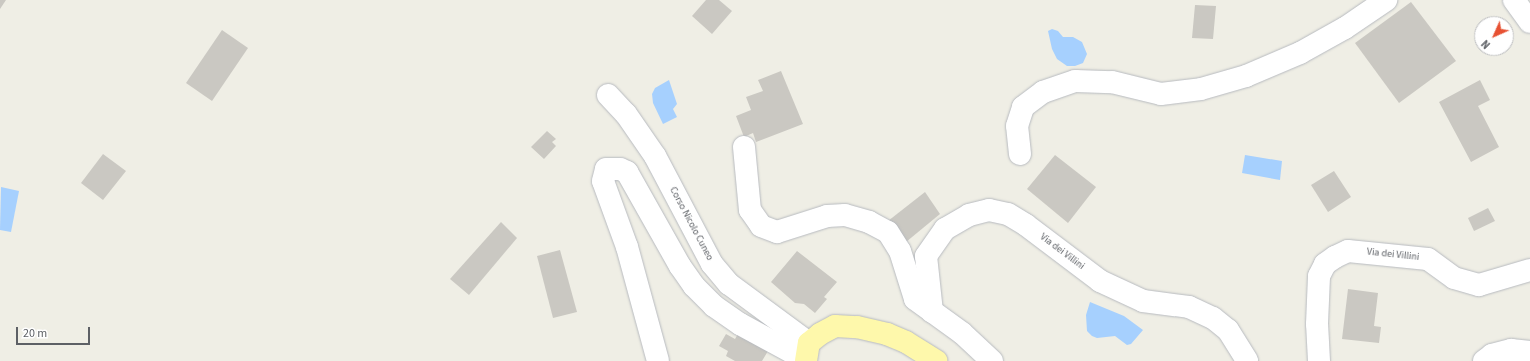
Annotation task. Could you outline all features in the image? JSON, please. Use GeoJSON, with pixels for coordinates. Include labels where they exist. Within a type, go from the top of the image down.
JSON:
{"type":"FeatureCollection","features":[{"type":"Feature","properties":{"kind":"main road"},"geometry":{"type":"LineString","coordinates":[[807,355],[820,334],[835,326],[857,327],[887,334],[906,342],[936,361]]}},
{"type":"Feature","properties":{"kind":"street"},"geometry":{"type":"LineString","coordinates":[[1020,154],[1017,126],[1023,107],[1043,92],[1075,81],[1112,82],[1161,94],[1201,89],[1246,76],[1300,53],[1344,28],[1386,0]]}},
{"type":"Feature","properties":{"kind":"street"},"geometry":{"type":"LineString","coordinates":[[1514,0],[1530,22]]}},
{"type":"Feature","properties":{"kind":"street","name":"Corso Nicolo Cuneo"},"geometry":{"type":"LineString","coordinates":[[608,94],[626,114],[664,171],[712,264],[730,284],[807,355]]}},
{"type":"Feature","properties":{"kind":"street"},"geometry":{"type":"LineString","coordinates":[[744,146],[750,210],[761,226],[777,232],[827,216],[845,215],[869,222],[888,232],[900,251],[915,300],[962,333],[992,361]]}},
{"type":"Feature","properties":{"kind":"street"},"geometry":{"type":"LineString","coordinates":[[658,361],[627,247],[603,181],[606,168],[620,169],[627,172],[680,266],[694,286],[714,306],[740,324],[807,355]]}},
{"type":"Feature","properties":{"kind":"street","name":"Via dei Villini"},"geometry":{"type":"LineString","coordinates":[[932,312],[926,256],[945,229],[969,215],[989,210],[1008,214],[1026,225],[1100,281],[1143,301],[1189,307],[1213,318],[1228,330],[1247,361]]}},
{"type":"Feature","properties":{"kind":"street","name":"Via dei Villini"},"geometry":{"type":"LineString","coordinates":[[1319,361],[1317,324],[1319,276],[1325,264],[1334,257],[1348,251],[1428,259],[1454,278],[1479,285],[1530,270]]}},
{"type":"Feature","properties":{"kind":"street"},"geometry":{"type":"LineString","coordinates":[[1484,361],[1492,355],[1511,350],[1530,352]]}},
{"type":"Feature","properties":{"kind":"water"},"geometry":{"type":"Polygon","coordinates":[[[1052,29],[1058,31],[1063,37],[1073,37],[1082,42],[1087,54],[1083,63],[1075,66],[1067,66],[1057,59],[1052,49],[1048,31],[1052,29]]]}},
{"type":"Feature","properties":{"kind":"water"},"geometry":{"type":"Polygon","coordinates":[[[669,80],[677,104],[673,109],[677,117],[663,124],[653,103],[652,94],[655,88],[669,80]]]}},
{"type":"Feature","properties":{"kind":"water"},"geometry":{"type":"Polygon","coordinates":[[[1245,155],[1282,161],[1280,180],[1242,173],[1245,155]]]}},
{"type":"Feature","properties":{"kind":"water"},"geometry":{"type":"Polygon","coordinates":[[[1,187],[19,191],[11,232],[0,230],[1,187]]]}},
{"type":"Feature","properties":{"kind":"water"},"geometry":{"type":"Polygon","coordinates":[[[1090,302],[1124,316],[1143,330],[1131,344],[1127,345],[1115,336],[1097,338],[1092,336],[1087,331],[1086,315],[1090,302]]]}},
{"type":"Feature","properties":{"kind":"building"},"geometry":{"type":"Polygon","coordinates":[[[0,0],[6,0],[0,9],[0,0]]]}},
{"type":"Feature","properties":{"kind":"building"},"geometry":{"type":"Polygon","coordinates":[[[706,0],[719,0],[732,11],[712,34],[692,16],[706,0]]]}},
{"type":"Feature","properties":{"kind":"building"},"geometry":{"type":"Polygon","coordinates":[[[1411,2],[1456,61],[1399,103],[1355,43],[1411,2]]]}},
{"type":"Feature","properties":{"kind":"building"},"geometry":{"type":"Polygon","coordinates":[[[1195,5],[1216,6],[1213,39],[1192,38],[1195,5]]]}},
{"type":"Feature","properties":{"kind":"building"},"geometry":{"type":"Polygon","coordinates":[[[222,30],[248,48],[212,101],[186,83],[222,30]]]}},
{"type":"Feature","properties":{"kind":"building"},"geometry":{"type":"Polygon","coordinates":[[[781,71],[803,124],[756,142],[753,133],[744,137],[736,116],[751,110],[746,97],[763,91],[758,80],[781,71]]]}},
{"type":"Feature","properties":{"kind":"building"},"geometry":{"type":"Polygon","coordinates":[[[1480,80],[1490,100],[1478,106],[1499,147],[1471,162],[1439,102],[1480,80]]]}},
{"type":"Feature","properties":{"kind":"building"},"geometry":{"type":"Polygon","coordinates":[[[547,131],[556,139],[552,142],[556,146],[544,159],[531,147],[547,131]]]}},
{"type":"Feature","properties":{"kind":"building"},"geometry":{"type":"Polygon","coordinates":[[[103,154],[126,171],[103,200],[81,183],[103,154]]]}},
{"type":"Feature","properties":{"kind":"building"},"geometry":{"type":"Polygon","coordinates":[[[1055,155],[1096,187],[1068,223],[1027,189],[1055,155]]]}},
{"type":"Feature","properties":{"kind":"building"},"geometry":{"type":"Polygon","coordinates":[[[1334,171],[1351,197],[1328,212],[1311,185],[1334,171]]]}},
{"type":"Feature","properties":{"kind":"building"},"geometry":{"type":"Polygon","coordinates":[[[925,192],[940,214],[906,242],[888,221],[925,192]]]}},
{"type":"Feature","properties":{"kind":"building"},"geometry":{"type":"Polygon","coordinates":[[[1488,208],[1495,221],[1474,231],[1468,218],[1488,208]]]}},
{"type":"Feature","properties":{"kind":"building"},"geometry":{"type":"Polygon","coordinates":[[[501,222],[517,238],[469,295],[450,279],[501,222]]]}},
{"type":"Feature","properties":{"kind":"building"},"geometry":{"type":"Polygon","coordinates":[[[560,250],[577,312],[553,318],[537,256],[560,250]]]}},
{"type":"Feature","properties":{"kind":"building"},"geometry":{"type":"Polygon","coordinates":[[[797,251],[837,282],[824,297],[827,299],[815,313],[804,304],[795,303],[771,282],[797,251]]]}},
{"type":"Feature","properties":{"kind":"building"},"geometry":{"type":"Polygon","coordinates":[[[1348,289],[1378,293],[1374,326],[1381,327],[1379,343],[1342,339],[1348,289]]]}},
{"type":"Feature","properties":{"kind":"building"},"geometry":{"type":"Polygon","coordinates":[[[726,334],[735,339],[738,334],[768,351],[762,361],[735,361],[726,356],[728,351],[719,346],[726,334]]]}}]}
